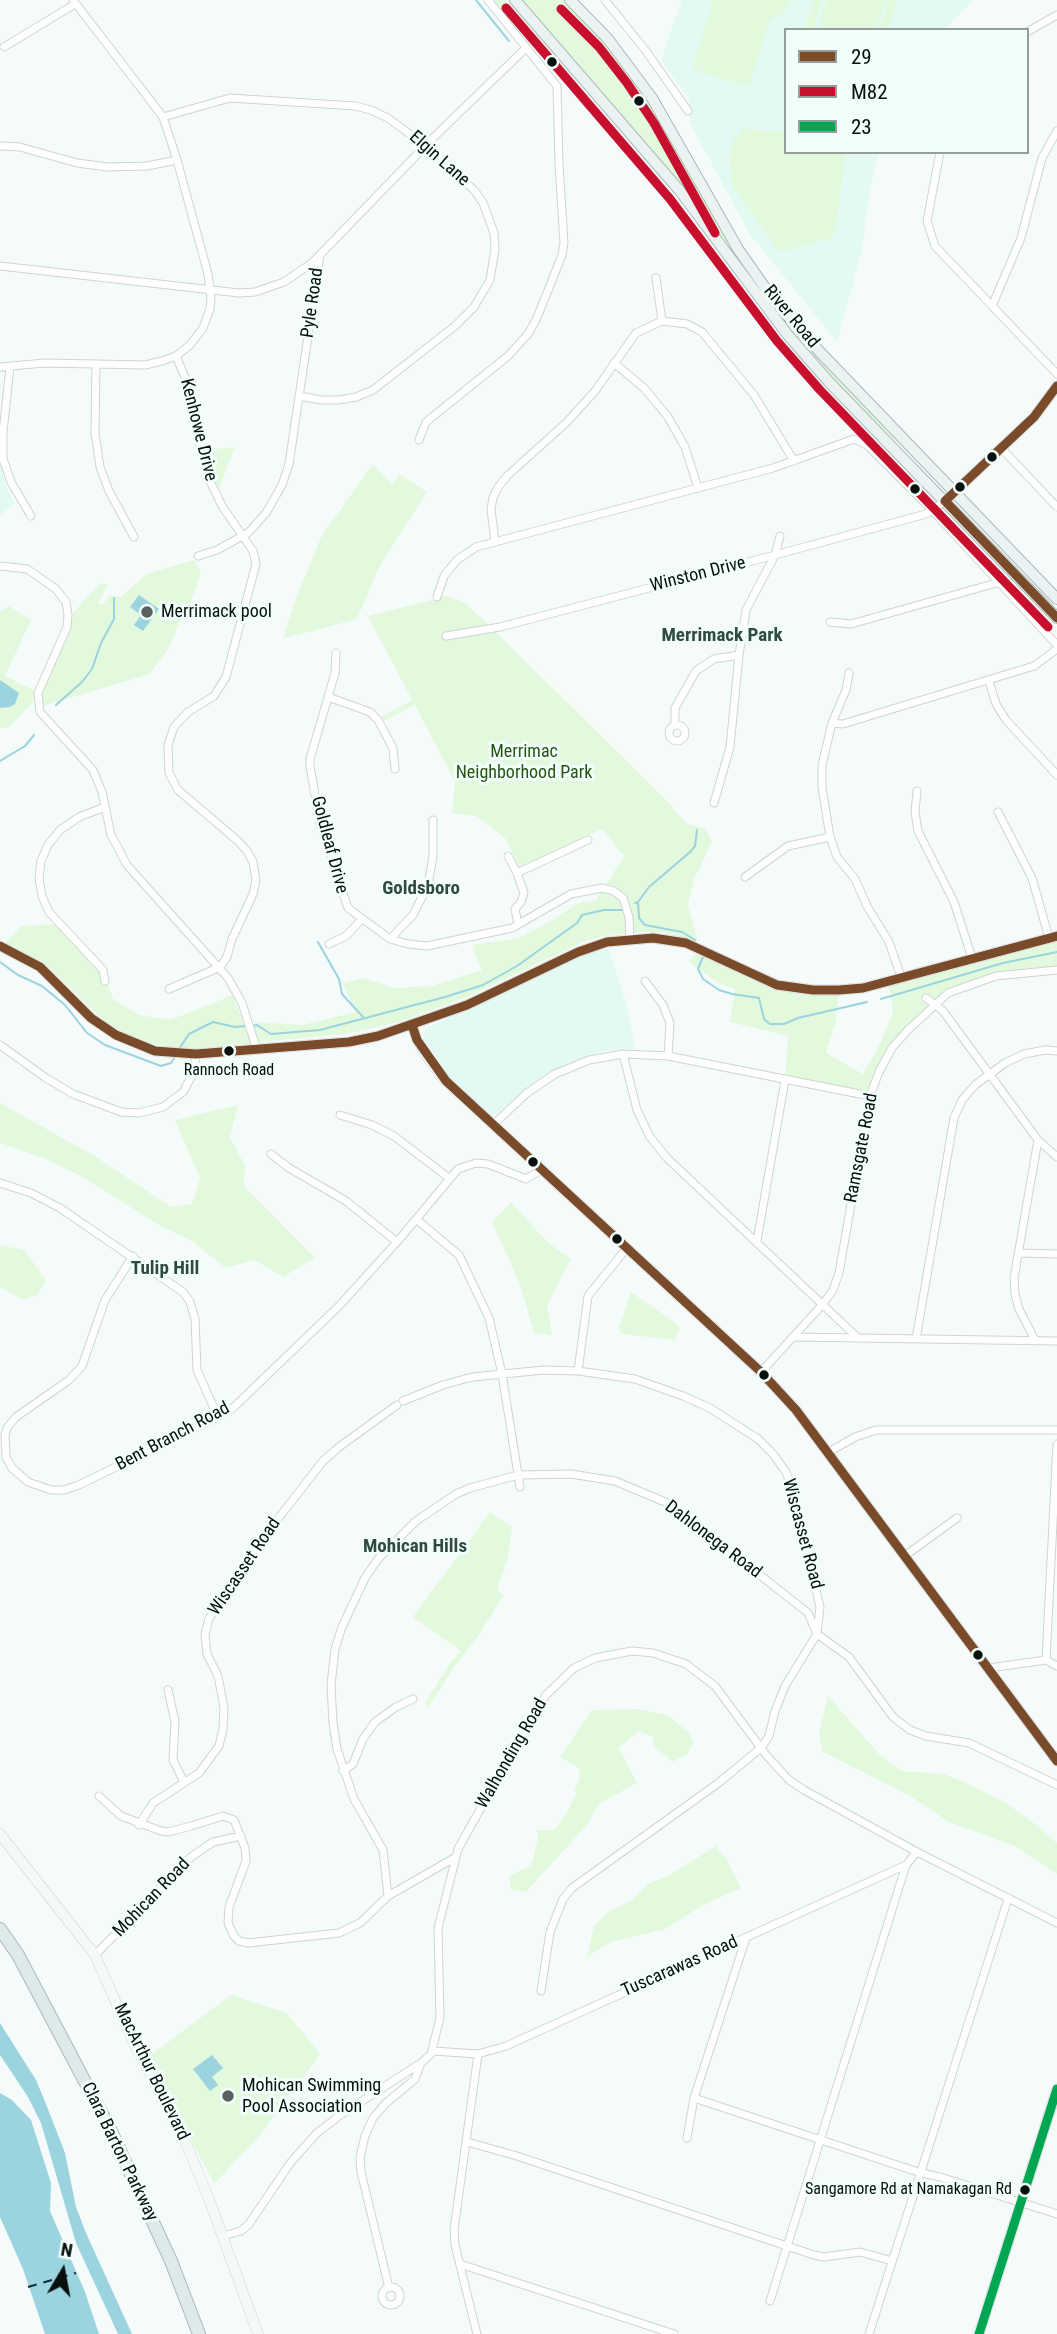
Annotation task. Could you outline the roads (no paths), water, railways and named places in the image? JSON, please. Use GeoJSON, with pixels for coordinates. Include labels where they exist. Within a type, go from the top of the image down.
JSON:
{"type":"FeatureCollection","features":[{"type":"Feature","properties":{"kind":"highway","name":"Clara Barton Parkway"},"geometry":{"type":"LineString","coordinates":[[0,1929],[18,1955],[110,2129],[171,2261],[199,2334]]}},
{"type":"Feature","properties":{"kind":"highway","name":"Clara Barton Parkway"},"geometry":{"type":"LineString","coordinates":[[0,1938],[28,1976]]}},
{"type":"Feature","properties":{"kind":"main road","name":"River Road"},"geometry":{"type":"LineString","coordinates":[[515,0],[680,191],[787,334],[829,382],[1057,618]]}},
{"type":"Feature","properties":{"kind":"main road","name":"River Road"},"geometry":{"type":"LineString","coordinates":[[570,0],[608,39],[645,87],[738,248],[773,299],[819,351],[1057,599]]}},
{"type":"Feature","properties":{"kind":"main road"},"geometry":{"type":"LineString","coordinates":[[945,501],[1002,449],[1034,416],[1057,386]]}},
{"type":"Feature","properties":{"kind":"main road"},"geometry":{"type":"LineString","coordinates":[[0,946],[40,967],[91,1018],[116,1035],[155,1051],[196,1054],[349,1042],[412,1025],[467,1005],[589,948],[630,939],[653,938],[686,943],[763,980],[793,988],[839,990],[863,988],[1053,937]]}},
{"type":"Feature","properties":{"kind":"main road"},"geometry":{"type":"LineString","coordinates":[[412,1025],[428,1058],[446,1080],[761,1373],[796,1410],[1057,1761]]}},
{"type":"Feature","properties":{"kind":"main road","name":"MacArthur Boulevard"},"geometry":{"type":"LineString","coordinates":[[0,1834],[95,1955],[133,2041],[188,2148],[258,2334]]}},
{"type":"Feature","properties":{"kind":"main road"},"geometry":{"type":"LineString","coordinates":[[979,2334],[1057,2089]]}},
{"type":"Feature","properties":{"kind":"street"},"geometry":{"type":"LineString","coordinates":[[419,439],[426,422],[508,356],[528,334],[562,255],[564,229],[559,164],[559,96],[553,78],[488,0]]}},
{"type":"Feature","properties":{"kind":"street"},"geometry":{"type":"LineString","coordinates":[[605,0],[646,51],[688,111]]}},
{"type":"Feature","properties":{"kind":"street"},"geometry":{"type":"LineString","coordinates":[[0,368],[45,363],[145,365],[176,356],[190,345],[203,328],[210,309],[211,291],[163,117],[74,2],[4,47]]}},
{"type":"Feature","properties":{"kind":"street"},"geometry":{"type":"LineString","coordinates":[[1029,31],[1057,15]]}},
{"type":"Feature","properties":{"kind":"street","name":"Pyle Road"},"geometry":{"type":"LineString","coordinates":[[198,556],[217,550],[243,536],[266,513],[282,485],[289,464],[321,252],[526,48]]}},
{"type":"Feature","properties":{"kind":"street","name":"Elgin Lane"},"geometry":{"type":"LineString","coordinates":[[163,117],[230,98],[355,106],[388,118],[426,146],[475,191],[490,218],[495,257],[490,280],[484,294],[455,326],[373,390],[339,400],[299,397]]}},
{"type":"Feature","properties":{"kind":"street"},"geometry":{"type":"LineString","coordinates":[[992,306],[1021,238],[1042,158],[1057,131]]}},
{"type":"Feature","properties":{"kind":"street"},"geometry":{"type":"LineString","coordinates":[[0,146],[20,147],[77,163],[108,167],[148,166],[177,160]]}},
{"type":"Feature","properties":{"kind":"street"},"geometry":{"type":"LineString","coordinates":[[940,154],[928,212],[929,234],[935,246],[1057,374]]}},
{"type":"Feature","properties":{"kind":"street"},"geometry":{"type":"LineString","coordinates":[[0,267],[239,293],[270,288],[301,272],[321,252]]}},
{"type":"Feature","properties":{"kind":"street"},"geometry":{"type":"LineString","coordinates":[[656,278],[662,321]]}},
{"type":"Feature","properties":{"kind":"street"},"geometry":{"type":"LineString","coordinates":[[495,541],[491,510],[493,497],[499,486],[539,450],[595,391],[636,333],[662,321],[687,324],[702,332],[754,396],[794,461]]}},
{"type":"Feature","properties":{"kind":"street","name":"Kenhowe Drive"},"geometry":{"type":"LineString","coordinates":[[176,356],[193,397],[201,453],[209,479],[222,506],[255,556],[255,573],[226,677],[214,696],[188,712],[177,723],[170,736],[167,758],[169,773],[178,790],[238,841],[253,862],[255,888],[237,926],[228,957],[220,967]]}},
{"type":"Feature","properties":{"kind":"street"},"geometry":{"type":"LineString","coordinates":[[614,363],[645,387],[668,416],[685,447],[698,488]]}},
{"type":"Feature","properties":{"kind":"street"},"geometry":{"type":"LineString","coordinates":[[96,364],[95,433],[100,467],[109,491],[134,537]]}},
{"type":"Feature","properties":{"kind":"street"},"geometry":{"type":"LineString","coordinates":[[10,367],[3,454],[11,482],[30,516]]}},
{"type":"Feature","properties":{"kind":"street"},"geometry":{"type":"LineString","coordinates":[[437,597],[444,576],[457,560],[476,547],[794,461],[847,440],[860,441],[932,510],[1057,647],[1034,666],[844,724],[832,723]]}},
{"type":"Feature","properties":{"kind":"street"},"geometry":{"type":"LineString","coordinates":[[1002,449],[1057,507]]}},
{"type":"Feature","properties":{"kind":"street","name":"Winston Drive"},"geometry":{"type":"LineString","coordinates":[[446,636],[500,627],[775,555],[926,514],[945,501]]}},
{"type":"Feature","properties":{"kind":"street"},"geometry":{"type":"LineString","coordinates":[[714,803],[730,747],[746,610],[775,555],[780,536]]}},
{"type":"Feature","properties":{"kind":"street"},"geometry":{"type":"LineString","coordinates":[[0,566],[27,569],[56,589],[66,602],[66,627],[41,683],[38,708],[47,722],[93,770],[102,792],[111,835],[127,865],[220,967],[240,996],[257,1050]]}},
{"type":"Feature","properties":{"kind":"street"},"geometry":{"type":"LineString","coordinates":[[830,622],[851,624],[1000,582]]}},
{"type":"Feature","properties":{"kind":"street","name":"Goldleaf Drive"},"geometry":{"type":"LineString","coordinates":[[336,653],[335,673],[310,766],[320,824],[345,903],[390,939],[427,946],[496,932],[539,914],[571,894],[602,888],[614,891],[623,898],[629,917],[630,939]]}},
{"type":"Feature","properties":{"kind":"street"},"geometry":{"type":"LineString","coordinates":[[675,725],[676,708],[696,671],[714,659],[739,655]]}},
{"type":"Feature","properties":{"kind":"street"},"geometry":{"type":"LineString","coordinates":[[849,673],[846,690],[832,723],[821,776],[830,837],[837,857],[855,879],[867,906],[889,942],[901,977]]}},
{"type":"Feature","properties":{"kind":"street"},"geometry":{"type":"LineString","coordinates":[[989,681],[996,704],[1006,720],[1057,775]]}},
{"type":"Feature","properties":{"kind":"street"},"geometry":{"type":"LineString","coordinates":[[328,697],[370,712],[378,720],[393,748],[396,769]]}},
{"type":"Feature","properties":{"kind":"street"},"geometry":{"type":"LineString","coordinates":[[917,791],[915,812],[918,831],[954,902],[972,958]]}},
{"type":"Feature","properties":{"kind":"street"},"geometry":{"type":"LineString","coordinates":[[105,807],[79,817],[60,830],[48,845],[41,861],[39,879],[49,912],[103,970],[105,981]]}},
{"type":"Feature","properties":{"kind":"street"},"geometry":{"type":"LineString","coordinates":[[998,812],[1032,878],[1053,937]]}},
{"type":"Feature","properties":{"kind":"street"},"geometry":{"type":"LineString","coordinates":[[390,939],[413,915],[428,885],[433,856],[433,820]]}},
{"type":"Feature","properties":{"kind":"street"},"geometry":{"type":"LineString","coordinates":[[746,877],[788,846],[830,837]]}},
{"type":"Feature","properties":{"kind":"street"},"geometry":{"type":"LineString","coordinates":[[517,873],[588,840]]}},
{"type":"Feature","properties":{"kind":"street"},"geometry":{"type":"LineString","coordinates":[[508,856],[524,893],[515,909],[518,924]]}},
{"type":"Feature","properties":{"kind":"street"},"geometry":{"type":"LineString","coordinates":[[329,944],[346,936],[362,919]]}},
{"type":"Feature","properties":{"kind":"street"},"geometry":{"type":"LineString","coordinates":[[169,989],[220,967]]}},
{"type":"Feature","properties":{"kind":"street","name":"Ramsgate Road"},"geometry":{"type":"LineString","coordinates":[[761,1373],[833,1290],[870,1096],[892,1048],[945,995],[975,982],[1018,973],[1057,970]]}},
{"type":"Feature","properties":{"kind":"street"},"geometry":{"type":"LineString","coordinates":[[645,981],[663,1005],[670,1023],[668,1056]]}},
{"type":"Feature","properties":{"kind":"street"},"geometry":{"type":"LineString","coordinates":[[926,998],[943,1011],[1038,1140],[1057,1157]]}},
{"type":"Feature","properties":{"kind":"street"},"geometry":{"type":"LineString","coordinates":[[0,1045],[73,1094],[121,1112],[139,1113],[163,1107],[183,1092],[194,1072],[196,1054]]}},
{"type":"Feature","properties":{"kind":"street"},"geometry":{"type":"LineString","coordinates":[[916,1339],[954,1118],[962,1100],[989,1074],[1024,1054],[1057,1051]]}},
{"type":"Feature","properties":{"kind":"street"},"geometry":{"type":"LineString","coordinates":[[623,1054],[637,1110],[650,1137],[667,1158],[858,1338]]}},
{"type":"Feature","properties":{"kind":"street"},"geometry":{"type":"LineString","coordinates":[[494,1124],[527,1093],[555,1074],[589,1060],[623,1054],[668,1056],[870,1096]]}},
{"type":"Feature","properties":{"kind":"street"},"geometry":{"type":"LineString","coordinates":[[757,1241],[785,1080]]}},
{"type":"Feature","properties":{"kind":"street"},"geometry":{"type":"LineString","coordinates":[[340,1115],[372,1125],[394,1136],[449,1178]]}},
{"type":"Feature","properties":{"kind":"street"},"geometry":{"type":"LineString","coordinates":[[1035,1340],[1019,1309],[1014,1278],[1038,1140]]}},
{"type":"Feature","properties":{"kind":"street"},"geometry":{"type":"LineString","coordinates":[[271,1154],[289,1168],[346,1201],[397,1242]]}},
{"type":"Feature","properties":{"kind":"street","name":"Bent Branch Road"},"geometry":{"type":"LineString","coordinates":[[133,1256],[105,1300],[82,1366],[69,1380],[16,1417],[5,1435],[6,1457],[12,1468],[28,1482],[51,1490],[64,1490],[79,1485],[218,1418],[234,1407],[339,1306],[458,1169],[476,1163],[488,1164],[526,1179],[541,1170]]}},
{"type":"Feature","properties":{"kind":"street"},"geometry":{"type":"LineString","coordinates":[[0,1182],[31,1193],[60,1208],[176,1285],[190,1302],[195,1319],[197,1370],[218,1418]]}},
{"type":"Feature","properties":{"kind":"street"},"geometry":{"type":"LineString","coordinates":[[416,1219],[459,1255],[489,1318],[502,1374],[520,1487]]}},
{"type":"Feature","properties":{"kind":"street"},"geometry":{"type":"LineString","coordinates":[[578,1371],[588,1296],[626,1249]]}},
{"type":"Feature","properties":{"kind":"street"},"geometry":{"type":"LineString","coordinates":[[1019,1253],[1057,1254]]}},
{"type":"Feature","properties":{"kind":"street"},"geometry":{"type":"LineString","coordinates":[[794,1338],[1057,1340]]}},
{"type":"Feature","properties":{"kind":"street","name":"Wiscasset Road"},"geometry":{"type":"LineString","coordinates":[[139,1825],[153,1803],[199,1773],[219,1746],[224,1707],[220,1686],[207,1654],[205,1642],[209,1619],[259,1544],[323,1461],[339,1447],[400,1403],[443,1385],[472,1377],[544,1370],[578,1371],[635,1380],[683,1396],[734,1422],[773,1454],[786,1472],[793,1492],[820,1607],[817,1634],[785,1686],[769,1736],[761,1748]]}},
{"type":"Feature","properties":{"kind":"street"},"geometry":{"type":"LineString","coordinates":[[829,1452],[855,1437],[876,1430],[1057,1430]]}},
{"type":"Feature","properties":{"kind":"street"},"geometry":{"type":"LineString","coordinates":[[1046,1660],[1057,1444]]}},
{"type":"Feature","properties":{"kind":"street","name":"Dahlonega Road"},"geometry":{"type":"LineString","coordinates":[[343,1771],[333,1723],[331,1685],[335,1649],[342,1626],[365,1577],[377,1559],[438,1505],[470,1488],[519,1475],[553,1473],[585,1475],[626,1485],[670,1504],[808,1613],[817,1634]]}},
{"type":"Feature","properties":{"kind":"street"},"geometry":{"type":"LineString","coordinates":[[906,1555],[957,1518]]}},
{"type":"Feature","properties":{"kind":"street"},"geometry":{"type":"LineString","coordinates":[[817,1634],[849,1657],[893,1717],[910,1730],[926,1736],[969,1742],[1057,1785]]}},
{"type":"Feature","properties":{"kind":"street","name":"Walhonding Road"},"geometry":{"type":"LineString","coordinates":[[433,2051],[440,2018],[438,1927],[456,1857],[514,1746],[546,1695],[574,1668],[595,1658],[632,1651],[653,1653],[686,1664],[715,1686],[761,1748],[789,1780],[917,1852],[1057,1923]]}},
{"type":"Feature","properties":{"kind":"street"},"geometry":{"type":"LineString","coordinates":[[989,1668],[1046,1660],[1057,1666]]}},
{"type":"Feature","properties":{"kind":"street"},"geometry":{"type":"LineString","coordinates":[[168,1690],[175,1721],[173,1760],[184,1782]]}},
{"type":"Feature","properties":{"kind":"street"},"geometry":{"type":"LineString","coordinates":[[388,1896],[387,1867],[383,1850],[354,1799],[343,1771],[353,1763],[363,1739],[375,1722],[413,1699]]}},
{"type":"Feature","properties":{"kind":"street"},"geometry":{"type":"LineString","coordinates":[[541,1991],[552,1923],[563,1899],[572,1888],[717,1784],[761,1748]]}},
{"type":"Feature","properties":{"kind":"street"},"geometry":{"type":"LineString","coordinates":[[99,1796],[121,1816],[139,1825],[168,1832],[223,1815],[234,1820],[241,1836],[246,1861],[229,1908],[228,1923],[239,1941],[248,1943],[339,1933],[360,1923],[388,1896],[456,1857]]}},
{"type":"Feature","properties":{"kind":"street","name":"Mohican Road"},"geometry":{"type":"LineString","coordinates":[[95,1955],[191,1857],[213,1842],[241,1836]]}},
{"type":"Feature","properties":{"kind":"street","name":"Tuscarawas Road"},"geometry":{"type":"LineString","coordinates":[[433,2051],[478,2054],[506,2046],[906,1865],[917,1852]]}},
{"type":"Feature","properties":{"kind":"street"},"geometry":{"type":"LineString","coordinates":[[770,2301],[906,1865]]}},
{"type":"Feature","properties":{"kind":"street"},"geometry":{"type":"LineString","coordinates":[[869,2334],[1008,1899]]}},
{"type":"Feature","properties":{"kind":"street"},"geometry":{"type":"LineString","coordinates":[[687,2138],[694,2098],[746,1938]]}},
{"type":"Feature","properties":{"kind":"street"},"geometry":{"type":"LineString","coordinates":[[223,2236],[241,2231],[249,2224],[291,2162],[317,2133],[421,2063],[433,2051]]}},
{"type":"Feature","properties":{"kind":"street"},"geometry":{"type":"LineString","coordinates":[[477,2334],[454,2230],[478,2054]]}},
{"type":"Feature","properties":{"kind":"street"},"geometry":{"type":"LineString","coordinates":[[389,2288],[360,2172],[360,2157],[373,2118],[415,2079],[421,2063]]}},
{"type":"Feature","properties":{"kind":"street"},"geometry":{"type":"LineString","coordinates":[[694,2098],[921,2173],[1057,2214]]}},
{"type":"Feature","properties":{"kind":"street"},"geometry":{"type":"LineString","coordinates":[[467,2142],[517,2156],[814,2255],[860,2252],[892,2261]]}},
{"type":"Feature","properties":{"kind":"street"},"geometry":{"type":"LineString","coordinates":[[460,2264],[650,2330],[674,2334]]}},
{"type":"Feature","properties":{"kind":"water","name":"Merrimack pool"},"geometry":{"type":"Polygon","coordinates":[[[139,595],[159,609],[143,631],[134,625],[141,615],[130,607],[139,595]]]}},
{"type":"Feature","properties":{"kind":"water"},"geometry":{"type":"Polygon","coordinates":[[[0,680],[19,693],[15,704],[10,707],[0,708],[0,680]]]}},
{"type":"Feature","properties":{"kind":"water"},"geometry":{"type":"Polygon","coordinates":[[[0,2023],[36,2080],[65,2153],[76,2207],[132,2334],[118,2334],[76,2243],[41,2123],[28,2097],[0,2055],[0,2023]]]}},
{"type":"Feature","properties":{"kind":"water"},"geometry":{"type":"Polygon","coordinates":[[[212,2055],[223,2068],[212,2077],[218,2085],[210,2091],[193,2069],[212,2055]]]}},
{"type":"Feature","properties":{"kind":"water"},"geometry":{"type":"Polygon","coordinates":[[[0,2093],[12,2100],[31,2120],[51,2183],[50,2211],[85,2292],[99,2334],[45,2334],[23,2269],[0,2217],[0,2093]]]}},
{"type":"Feature","properties":{"kind":"waterway"},"geometry":{"type":"LineString","coordinates":[[476,0],[509,41]]}},
{"type":"Feature","properties":{"kind":"waterway"},"geometry":{"type":"LineString","coordinates":[[56,705],[82,682],[92,669],[101,643],[114,619],[114,598]]}},
{"type":"Feature","properties":{"kind":"waterway"},"geometry":{"type":"LineString","coordinates":[[0,761],[25,746],[34,735]]}},
{"type":"Feature","properties":{"kind":"waterway"},"geometry":{"type":"LineString","coordinates":[[638,902],[649,887],[695,846],[697,830]]}},
{"type":"Feature","properties":{"kind":"waterway"},"geometry":{"type":"LineString","coordinates":[[635,903],[638,902],[639,918],[645,925],[682,932],[695,940]]}},
{"type":"Feature","properties":{"kind":"waterway"},"geometry":{"type":"LineString","coordinates":[[252,1026],[257,1025],[271,1034],[320,1030],[445,997],[483,985],[517,966],[577,923],[582,915],[604,910],[623,910]]}},
{"type":"Feature","properties":{"kind":"waterway"},"geometry":{"type":"LineString","coordinates":[[318,942],[339,979],[342,994],[363,1017]]}},
{"type":"Feature","properties":{"kind":"waterway"},"geometry":{"type":"LineString","coordinates":[[881,999],[1003,963],[1057,952]]}},
{"type":"Feature","properties":{"kind":"waterway"},"geometry":{"type":"LineString","coordinates":[[703,957],[698,969],[703,979],[719,990],[759,998],[764,1019],[770,1024],[784,1024],[798,1018],[867,1002]]}},
{"type":"Feature","properties":{"kind":"waterway"},"geometry":{"type":"LineString","coordinates":[[0,962],[18,975],[42,986],[65,1005],[87,1033],[105,1045],[161,1066],[171,1063],[175,1057]]}},
{"type":"Feature","properties":{"kind":"waterway"},"geometry":{"type":"LineString","coordinates":[[179,1049],[189,1034],[213,1022],[235,1027],[246,1026]]}},
{"type":"Feature","properties":{"kind":"place","name":"Merrimack pool"},"geometry":{"type":"Point","coordinates":[147,612]}},
{"type":"Feature","properties":{"kind":"place","name":"Rannoch Road"},"geometry":{"type":"Point","coordinates":[229,1051]}},
{"type":"Feature","properties":{"kind":"place","name":"Mohican Swimming Pool Association"},"geometry":{"type":"Point","coordinates":[228,2096]}},
{"type":"Feature","properties":{"kind":"place","name":"Sangamore Rd at Namakagan Rd"},"geometry":{"type":"Point","coordinates":[1025,2190]}},
{"type":"Feature","properties":{"kind":"district","name":"Merrimack Park"},"geometry":{"type":"Point","coordinates":[722,636]}},
{"type":"Feature","properties":{"kind":"district","name":"Goldsboro"},"geometry":{"type":"Point","coordinates":[421,889]}},
{"type":"Feature","properties":{"kind":"district","name":"Tulip Hill"},"geometry":{"type":"Point","coordinates":[165,1269]}},
{"type":"Feature","properties":{"kind":"district","name":"Mohican Hills"},"geometry":{"type":"Point","coordinates":[415,1547]}},
{"type":"Feature","properties":{"kind":"park label","name":"Merrimac Neighborhood Park"},"geometry":{"type":"Point","coordinates":[524,762]}}]}
